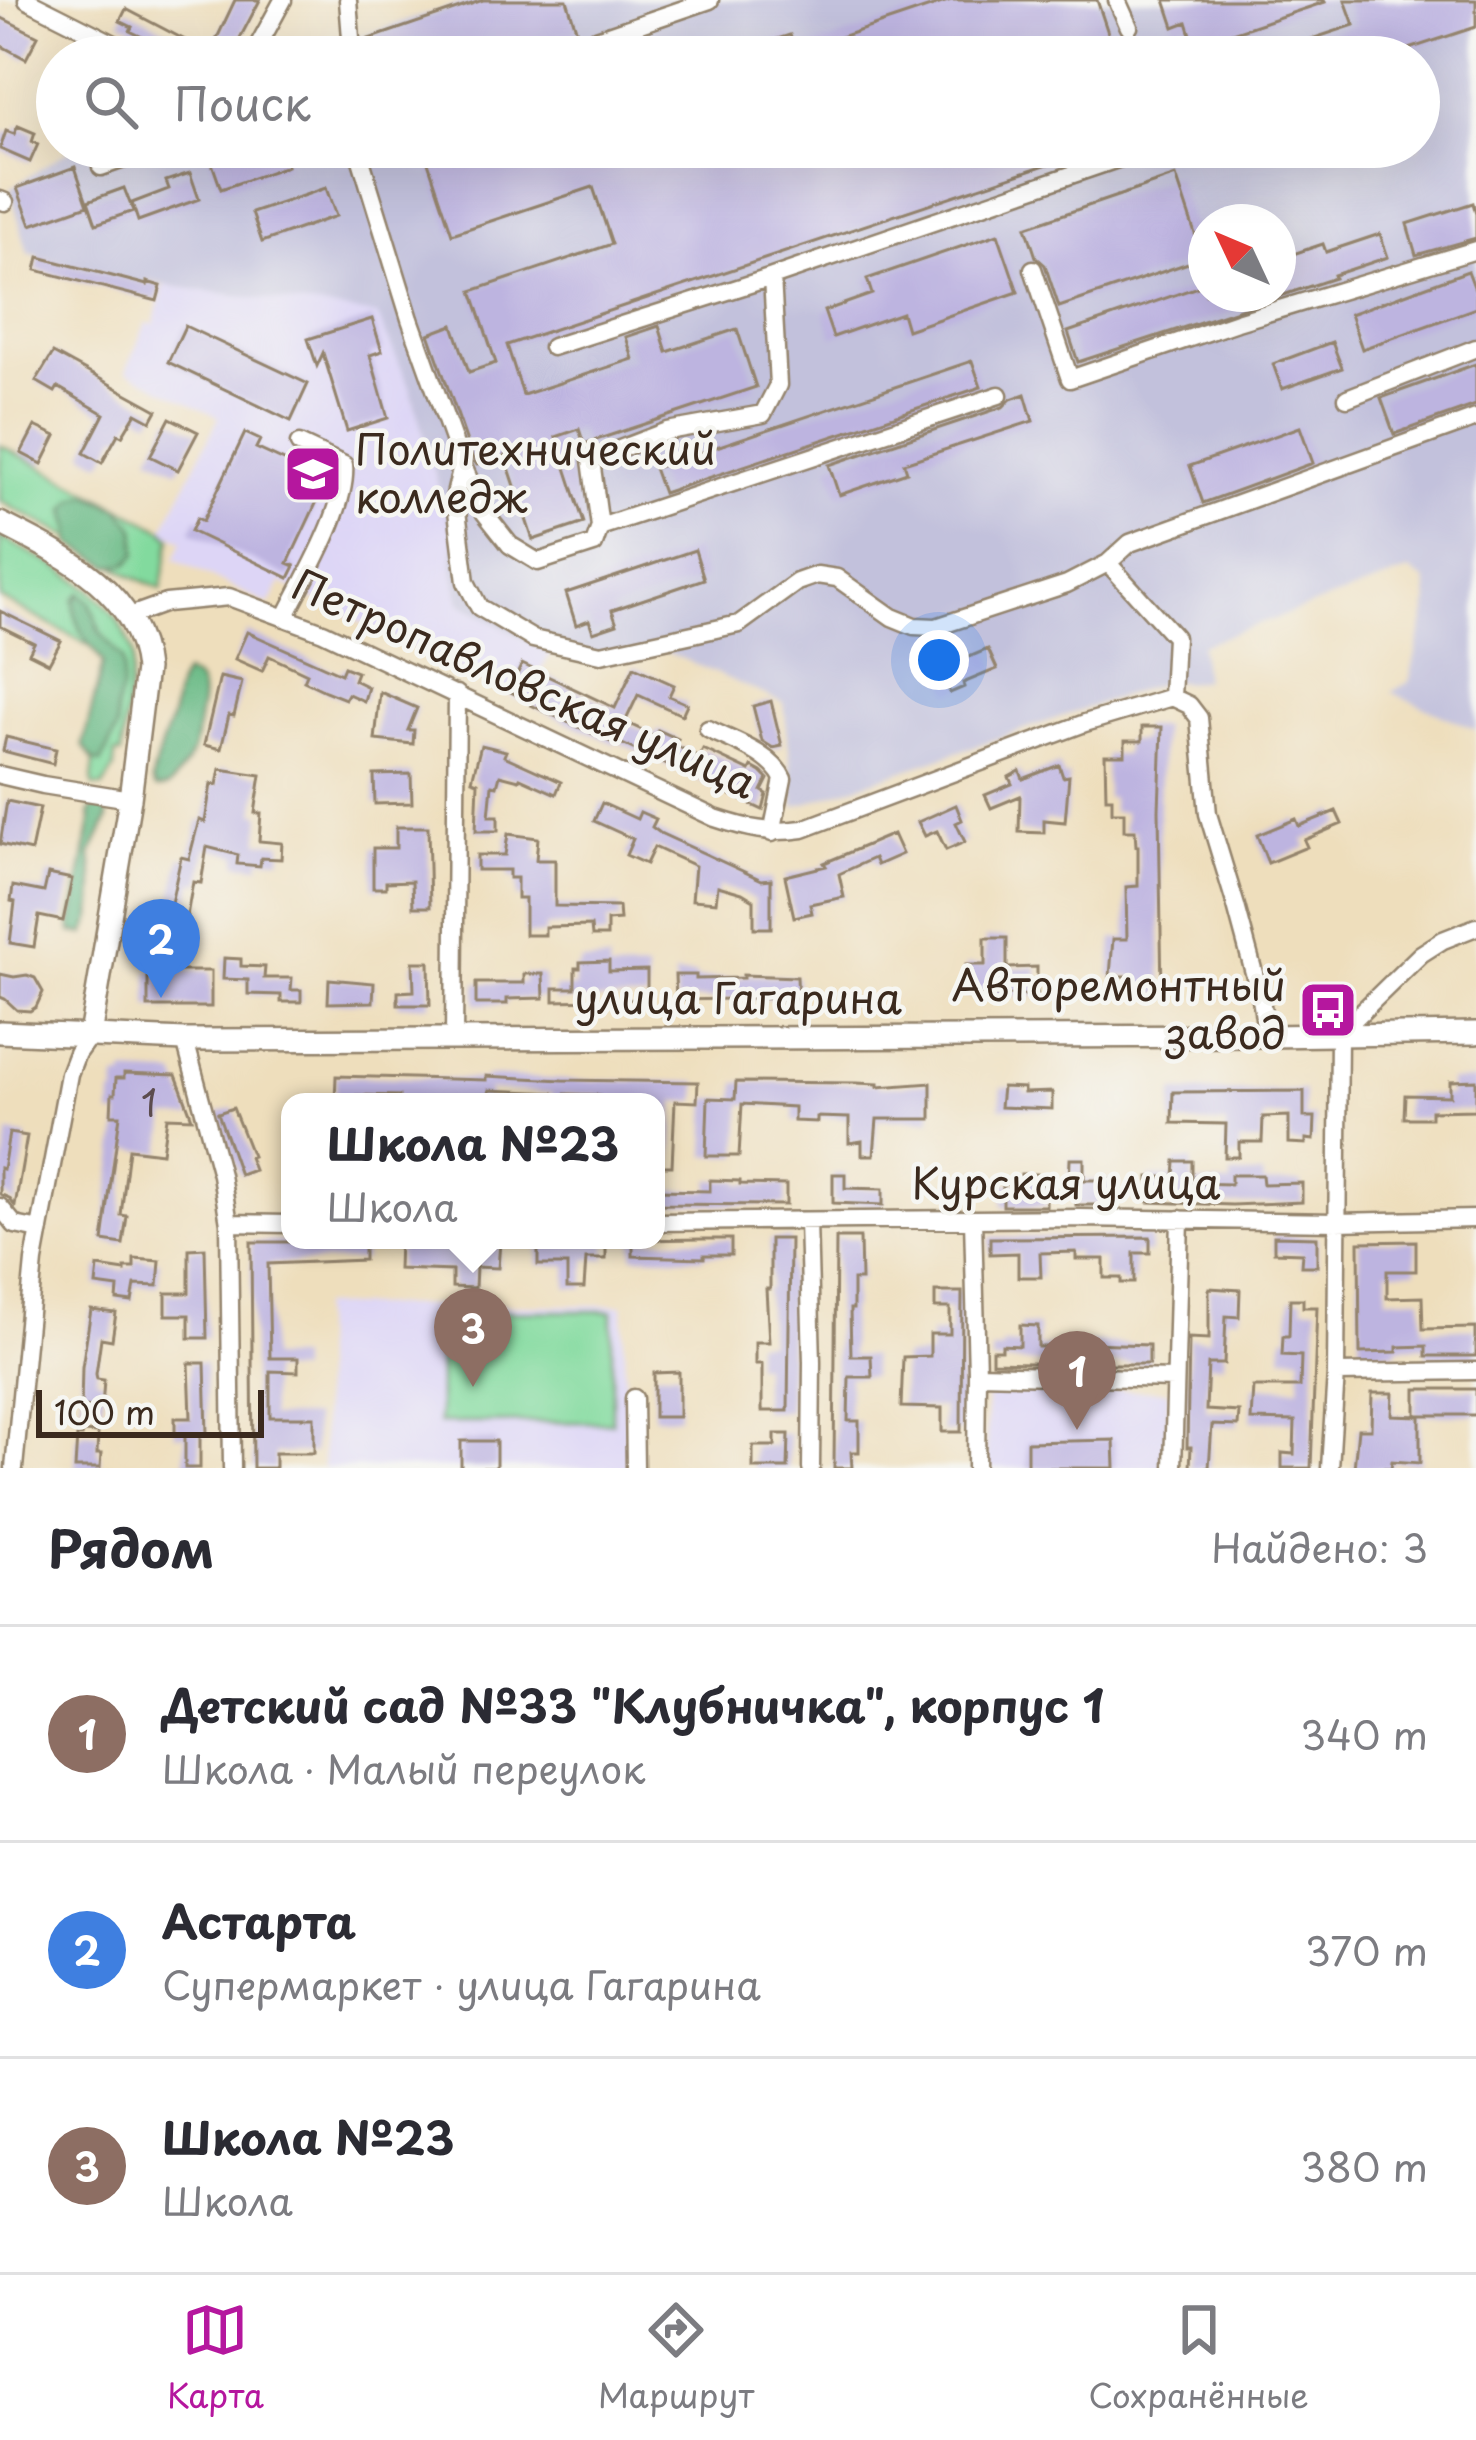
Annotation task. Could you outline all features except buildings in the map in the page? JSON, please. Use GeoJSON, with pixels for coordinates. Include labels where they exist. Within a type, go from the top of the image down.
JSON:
{"type":"FeatureCollection","features":[{"type":"Feature","properties":{"kind":"main road"},"geometry":{"type":"LineString","coordinates":[[0,523],[70,560],[98,581],[130,616],[144,652],[146,669],[130,799],[90,1035]]}},
{"type":"Feature","properties":{"kind":"main road","name":"улица Гагарина"},"geometry":{"type":"LineString","coordinates":[[0,1032],[185,1040],[1476,1033]]}},
{"type":"Feature","properties":{"kind":"street"},"geometry":{"type":"LineString","coordinates":[[27,0],[98,36]]}},
{"type":"Feature","properties":{"kind":"street"},"geometry":{"type":"LineString","coordinates":[[263,36],[283,0]]}},
{"type":"Feature","properties":{"kind":"street"},"geometry":{"type":"LineString","coordinates":[[348,0],[351,36]]}},
{"type":"Feature","properties":{"kind":"street"},"geometry":{"type":"LineString","coordinates":[[605,36],[710,0]]}},
{"type":"Feature","properties":{"kind":"street"},"geometry":{"type":"LineString","coordinates":[[1117,0],[1129,27]]}},
{"type":"Feature","properties":{"kind":"street"},"geometry":{"type":"LineString","coordinates":[[363,168],[462,465],[484,512],[510,545],[538,562],[594,544],[600,527],[591,460],[667,431],[763,414],[778,385],[772,277]]}},
{"type":"Feature","properties":{"kind":"street"},"geometry":{"type":"LineString","coordinates":[[552,347],[1091,168]]}},
{"type":"Feature","properties":{"kind":"street"},"geometry":{"type":"LineString","coordinates":[[1034,268],[1070,379],[1237,322],[1476,250]]}},
{"type":"Feature","properties":{"kind":"street"},"geometry":{"type":"LineString","coordinates":[[1347,398],[1476,348]]}},
{"type":"Feature","properties":{"kind":"street"},"geometry":{"type":"LineString","coordinates":[[600,527],[999,395]]}},
{"type":"Feature","properties":{"kind":"street"},"geometry":{"type":"LineString","coordinates":[[462,465],[455,495],[466,582],[479,608],[533,639],[601,653],[740,624],[797,581],[817,575],[837,578],[892,617],[914,626],[936,627],[1066,584],[1108,563],[1130,543],[1476,418]]}},
{"type":"Feature","properties":{"kind":"street"},"geometry":{"type":"LineString","coordinates":[[285,618],[346,480],[344,465],[298,444]]}},
{"type":"Feature","properties":{"kind":"street"},"geometry":{"type":"LineString","coordinates":[[1108,563],[1174,637],[1172,697],[1189,705],[1199,718],[1208,814],[1256,980],[1267,1036]]}},
{"type":"Feature","properties":{"kind":"street","name":"Петропавловская улица"},"geometry":{"type":"LineString","coordinates":[[130,616],[166,603],[229,597],[323,632],[715,818],[772,832],[803,830],[1064,731],[1172,697]]}},
{"type":"Feature","properties":{"kind":"street"},"geometry":{"type":"LineString","coordinates":[[454,1040],[457,694]]}},
{"type":"Feature","properties":{"kind":"street"},"geometry":{"type":"LineString","coordinates":[[708,729],[780,771],[772,832]]}},
{"type":"Feature","properties":{"kind":"street"},"geometry":{"type":"LineString","coordinates":[[0,775],[130,799]]}},
{"type":"Feature","properties":{"kind":"street"},"geometry":{"type":"LineString","coordinates":[[1330,1468],[1336,1373],[1340,1034],[1420,954],[1476,927]]}},
{"type":"Feature","properties":{"kind":"street"},"geometry":{"type":"LineString","coordinates":[[14,1468],[34,1261],[69,1074],[90,1035]]}},
{"type":"Feature","properties":{"kind":"street"},"geometry":{"type":"LineString","coordinates":[[185,1040],[229,1223],[232,1468]]}},
{"type":"Feature","properties":{"kind":"street"},"geometry":{"type":"LineString","coordinates":[[0,1207],[15,1225],[40,1230]]}},
{"type":"Feature","properties":{"kind":"street"},"geometry":{"type":"LineString","coordinates":[[1174,1468],[1180,1219]]}},
{"type":"Feature","properties":{"kind":"street","name":"Курская улица"},"geometry":{"type":"LineString","coordinates":[[665,1222],[1476,1219]]}},
{"type":"Feature","properties":{"kind":"street"},"geometry":{"type":"LineString","coordinates":[[808,1220],[811,1468]]}},
{"type":"Feature","properties":{"kind":"street"},"geometry":{"type":"LineString","coordinates":[[973,1220],[976,1468]]}},
{"type":"Feature","properties":{"kind":"street"},"geometry":{"type":"LineString","coordinates":[[229,1223],[281,1224]]}},
{"type":"Feature","properties":{"kind":"street"},"geometry":{"type":"LineString","coordinates":[[1336,1373],[1476,1371]]}},
{"type":"Feature","properties":{"kind":"street"},"geometry":{"type":"LineString","coordinates":[[977,1374],[1174,1379]]}},
{"type":"Feature","properties":{"kind":"street"},"geometry":{"type":"LineString","coordinates":[[634,1398],[635,1468]]}},
{"type":"Feature","properties":{"kind":"shaded area"},"geometry":{"type":"Polygon","coordinates":[[[470,0],[1476,0],[1476,730],[1391,692],[1409,682],[1428,604],[1426,581],[1410,571],[1200,645],[1204,680],[1173,680],[1146,688],[795,807],[784,703],[662,650],[600,661],[550,654],[460,603],[452,563],[454,540],[410,387],[377,315],[147,280],[145,284],[28,253],[10,189],[42,168],[1440,168],[1440,36],[361,36],[470,0]]]}},
{"type":"Feature","properties":{"kind":"shaded area","name":"Политехнический колледж"},"geometry":{"type":"Polygon","coordinates":[[[164,285],[378,314],[410,387],[454,540],[452,563],[460,603],[550,654],[525,703],[281,583],[269,605],[175,559],[183,541],[163,530],[219,417],[126,371],[146,323],[154,324],[164,285]]]}},
{"type":"Feature","properties":{"kind":"shaded area"},"geometry":{"type":"Polygon","coordinates":[[[623,1305],[627,1468],[323,1468],[320,1306],[623,1305]]]}},
{"type":"Feature","properties":{"kind":"shaded area"},"geometry":{"type":"Polygon","coordinates":[[[987,1387],[1168,1391],[1168,1468],[986,1468],[987,1387]]]}},
{"type":"Feature","properties":{"kind":"green space"},"geometry":{"type":"Polygon","coordinates":[[[0,445],[163,530],[171,538],[161,589],[0,501],[0,445]]]}},
{"type":"Feature","properties":{"kind":"green space"},"geometry":{"type":"Polygon","coordinates":[[[88,495],[119,508],[135,528],[137,554],[127,564],[109,566],[71,543],[66,510],[75,499],[88,495]]]}},
{"type":"Feature","properties":{"kind":"green space"},"geometry":{"type":"Polygon","coordinates":[[[0,537],[81,583],[125,633],[133,656],[121,754],[115,754],[114,769],[103,787],[94,786],[92,780],[106,654],[0,598],[0,537]]]}},
{"type":"Feature","properties":{"kind":"green space"},"geometry":{"type":"Polygon","coordinates":[[[80,593],[90,602],[100,632],[122,659],[117,729],[101,763],[83,745],[103,663],[76,620],[74,600],[80,593]]]}},
{"type":"Feature","properties":{"kind":"green space"},"geometry":{"type":"Polygon","coordinates":[[[184,674],[196,680],[202,693],[195,745],[171,784],[156,788],[152,781],[155,765],[184,674]]]}},
{"type":"Feature","properties":{"kind":"green space"},"geometry":{"type":"Polygon","coordinates":[[[98,804],[106,809],[108,819],[91,855],[92,918],[85,934],[71,928],[90,812],[98,804]]]}},
{"type":"Feature","properties":{"kind":"green space"},"geometry":{"type":"Polygon","coordinates":[[[612,1311],[612,1422],[439,1423],[439,1312],[612,1311]]]}},
{"type":"Feature","properties":{"kind":"place","name":"Политехнический колледж"},"geometry":{"type":"Point","coordinates":[313,474]}},
{"type":"Feature","properties":{"kind":"place","name":"Астарта"},"geometry":{"type":"Point","coordinates":[161,998]}},
{"type":"Feature","properties":{"kind":"place","name":"Авторемонтный завод"},"geometry":{"type":"Point","coordinates":[1328,1010]}},
{"type":"Feature","properties":{"kind":"place","name":"Школа №23"},"geometry":{"type":"Point","coordinates":[473,1387]}},
{"type":"Feature","properties":{"kind":"place","name":"Детский сад №33 \"Клубничка\", корпус 1"},"geometry":{"type":"Point","coordinates":[1077,1430]}}]}
